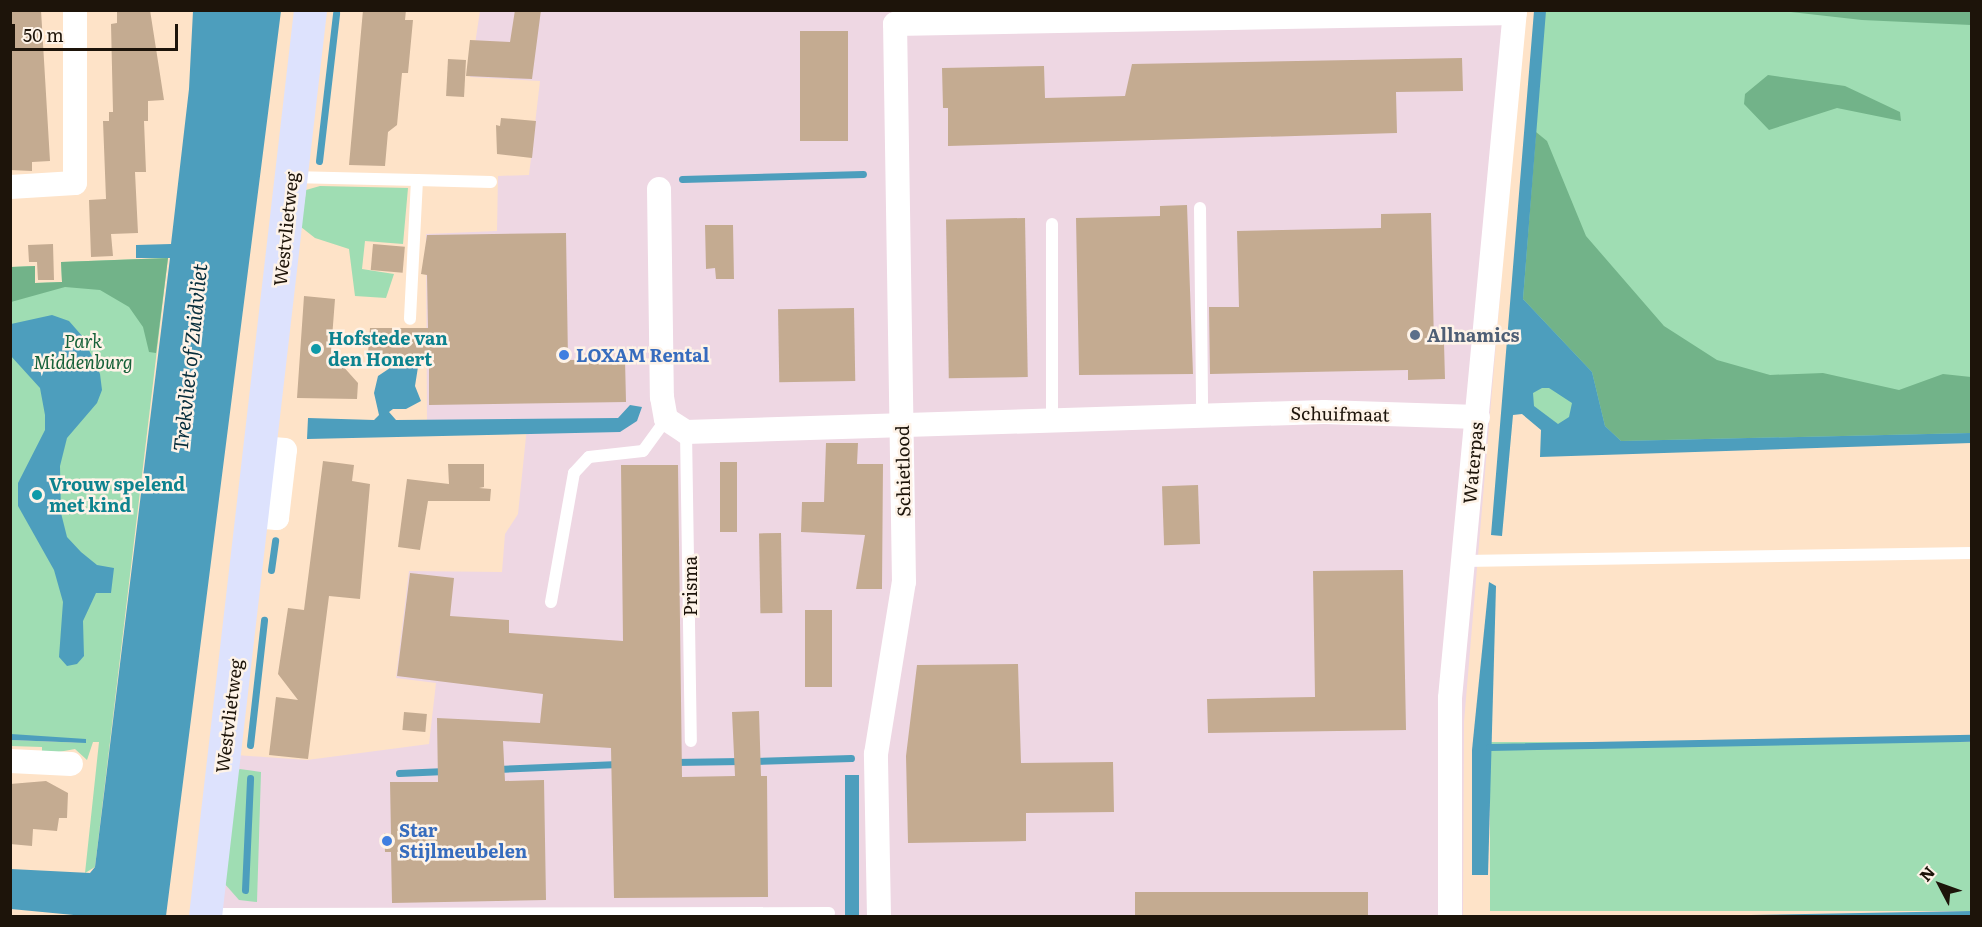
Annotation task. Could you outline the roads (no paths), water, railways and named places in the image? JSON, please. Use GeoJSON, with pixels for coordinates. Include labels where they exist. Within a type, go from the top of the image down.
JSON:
{"type":"FeatureCollection","features":[{"type":"Feature","properties":{"kind":"street"},"geometry":{"type":"LineString","coordinates":[[10,187],[75,183],[75,10]]}},
{"type":"Feature","properties":{"kind":"street","name":"Westvlietweg"},"geometry":{"type":"LineString","coordinates":[[205,915],[261,448],[310,10]]}},
{"type":"Feature","properties":{"kind":"street","name":"Schietlood"},"geometry":{"type":"LineString","coordinates":[[879,916],[876,754],[904,582],[895,24],[1515,12]]}},
{"type":"Feature","properties":{"kind":"street","name":"Waterpas"},"geometry":{"type":"LineString","coordinates":[[1450,916],[1450,698],[1515,12]]}},
{"type":"Feature","properties":{"kind":"street"},"geometry":{"type":"LineString","coordinates":[[659,189],[666,419],[686,432],[903,426]]}},
{"type":"Feature","properties":{"kind":"street","name":"Schuifmaat"},"geometry":{"type":"LineString","coordinates":[[903,426],[1052,419],[1323,412],[1478,417]]}},
{"type":"Feature","properties":{"kind":"street"},"geometry":{"type":"LineString","coordinates":[[10,761],[71,764]]}},
{"type":"Feature","properties":{"kind":"lane"},"geometry":{"type":"LineString","coordinates":[[291,177],[491,182]]}},
{"type":"Feature","properties":{"kind":"lane"},"geometry":{"type":"LineString","coordinates":[[410,319],[417,180]]}},
{"type":"Feature","properties":{"kind":"lane"},"geometry":{"type":"LineString","coordinates":[[1200,208],[1203,415]]}},
{"type":"Feature","properties":{"kind":"lane"},"geometry":{"type":"LineString","coordinates":[[1052,224],[1052,419]]}},
{"type":"Feature","properties":{"kind":"lane"},"geometry":{"type":"LineString","coordinates":[[551,602],[574,473],[589,457],[643,451],[666,419]]}},
{"type":"Feature","properties":{"kind":"lane","name":"Prisma"},"geometry":{"type":"LineString","coordinates":[[686,432],[691,741]]}},
{"type":"Feature","properties":{"kind":"lane"},"geometry":{"type":"LineString","coordinates":[[1464,561],[1971,553]]}},
{"type":"Feature","properties":{"kind":"lane"},"geometry":{"type":"LineString","coordinates":[[205,915],[829,913]]}},
{"type":"Feature","properties":{"kind":"water","name":"Trekvliet of Zuidvliet"},"geometry":{"type":"Polygon","coordinates":[[[193,11],[281,11],[166,916],[84,916],[11,909],[11,869],[90,873],[95,867],[170,258],[136,258],[136,245],[171,244],[189,89],[193,11]]]}},
{"type":"Feature","properties":{"kind":"water"},"geometry":{"type":"Polygon","coordinates":[[[1534,11],[1546,11],[1523,299],[1592,372],[1605,426],[1621,441],[1971,433],[1971,443],[1540,457],[1541,430],[1522,414],[1513,415],[1502,536],[1491,535],[1534,11]],[[1542,388],[1533,393],[1534,406],[1558,424],[1569,417],[1572,403],[1549,388],[1542,388]]]}},
{"type":"Feature","properties":{"kind":"water"},"geometry":{"type":"Polygon","coordinates":[[[52,315],[69,321],[83,337],[100,374],[102,390],[97,403],[67,438],[60,466],[61,513],[67,537],[81,552],[97,565],[114,568],[111,593],[96,593],[83,621],[84,656],[77,664],[67,666],[59,657],[63,602],[54,570],[18,506],[18,483],[45,430],[45,415],[40,388],[10,355],[11,324],[52,315]]]}},
{"type":"Feature","properties":{"kind":"water"},"geometry":{"type":"Polygon","coordinates":[[[410,364],[418,367],[415,386],[421,401],[406,409],[393,409],[389,412],[396,420],[618,418],[630,405],[642,407],[637,421],[620,432],[307,439],[308,418],[374,420],[379,415],[374,393],[378,376],[393,366],[410,364]]]}},
{"type":"Feature","properties":{"kind":"water"},"geometry":{"type":"Polygon","coordinates":[[[1489,582],[1496,586],[1488,875],[1472,875],[1472,750],[1489,582]]]}},
{"type":"Feature","properties":{"kind":"water"},"geometry":{"type":"Polygon","coordinates":[[[11,734],[86,739],[86,743],[11,740],[11,734]]]}},
{"type":"Feature","properties":{"kind":"water"},"geometry":{"type":"Polygon","coordinates":[[[845,775],[859,775],[859,916],[845,916],[845,775]]]}},
{"type":"Feature","properties":{"kind":"water"},"geometry":{"type":"Polygon","coordinates":[[[1971,911],[1971,916],[1692,916],[1971,911]]]}},
{"type":"Feature","properties":{"kind":"waterway"},"geometry":{"type":"LineString","coordinates":[[319,161],[336,13]]}},
{"type":"Feature","properties":{"kind":"waterway"},"geometry":{"type":"LineString","coordinates":[[682,179],[863,174]]}},
{"type":"Feature","properties":{"kind":"waterway"},"geometry":{"type":"LineString","coordinates":[[271,570],[275,540]]}},
{"type":"Feature","properties":{"kind":"waterway"},"geometry":{"type":"LineString","coordinates":[[250,745],[264,620]]}},
{"type":"Feature","properties":{"kind":"waterway"},"geometry":{"type":"LineString","coordinates":[[1489,747],[1972,738]]}},
{"type":"Feature","properties":{"kind":"waterway"},"geometry":{"type":"LineString","coordinates":[[752,761],[851,758]]}},
{"type":"Feature","properties":{"kind":"waterway"},"geometry":{"type":"LineString","coordinates":[[674,762],[741,761]]}},
{"type":"Feature","properties":{"kind":"waterway"},"geometry":{"type":"LineString","coordinates":[[498,769],[618,764]]}},
{"type":"Feature","properties":{"kind":"waterway"},"geometry":{"type":"LineString","coordinates":[[399,773],[445,771]]}},
{"type":"Feature","properties":{"kind":"waterway"},"geometry":{"type":"LineString","coordinates":[[245,890],[250,778]]}},
{"type":"Feature","properties":{"kind":"place","name":"Allnamics"},"geometry":{"type":"Point","coordinates":[1415,335]}},
{"type":"Feature","properties":{"kind":"place","name":"Hofstede van den Honert"},"geometry":{"type":"Point","coordinates":[316,349]}},
{"type":"Feature","properties":{"kind":"place","name":"LOXAM Rental"},"geometry":{"type":"Point","coordinates":[564,355]}},
{"type":"Feature","properties":{"kind":"place","name":"Vrouw spelend met kind"},"geometry":{"type":"Point","coordinates":[37,495]}},
{"type":"Feature","properties":{"kind":"place","name":"Star Stijlmeubelen"},"geometry":{"type":"Point","coordinates":[387,841]}},
{"type":"Feature","properties":{"kind":"park label","name":"Park Middenburg"},"geometry":{"type":"Point","coordinates":[83,352]}}]}
